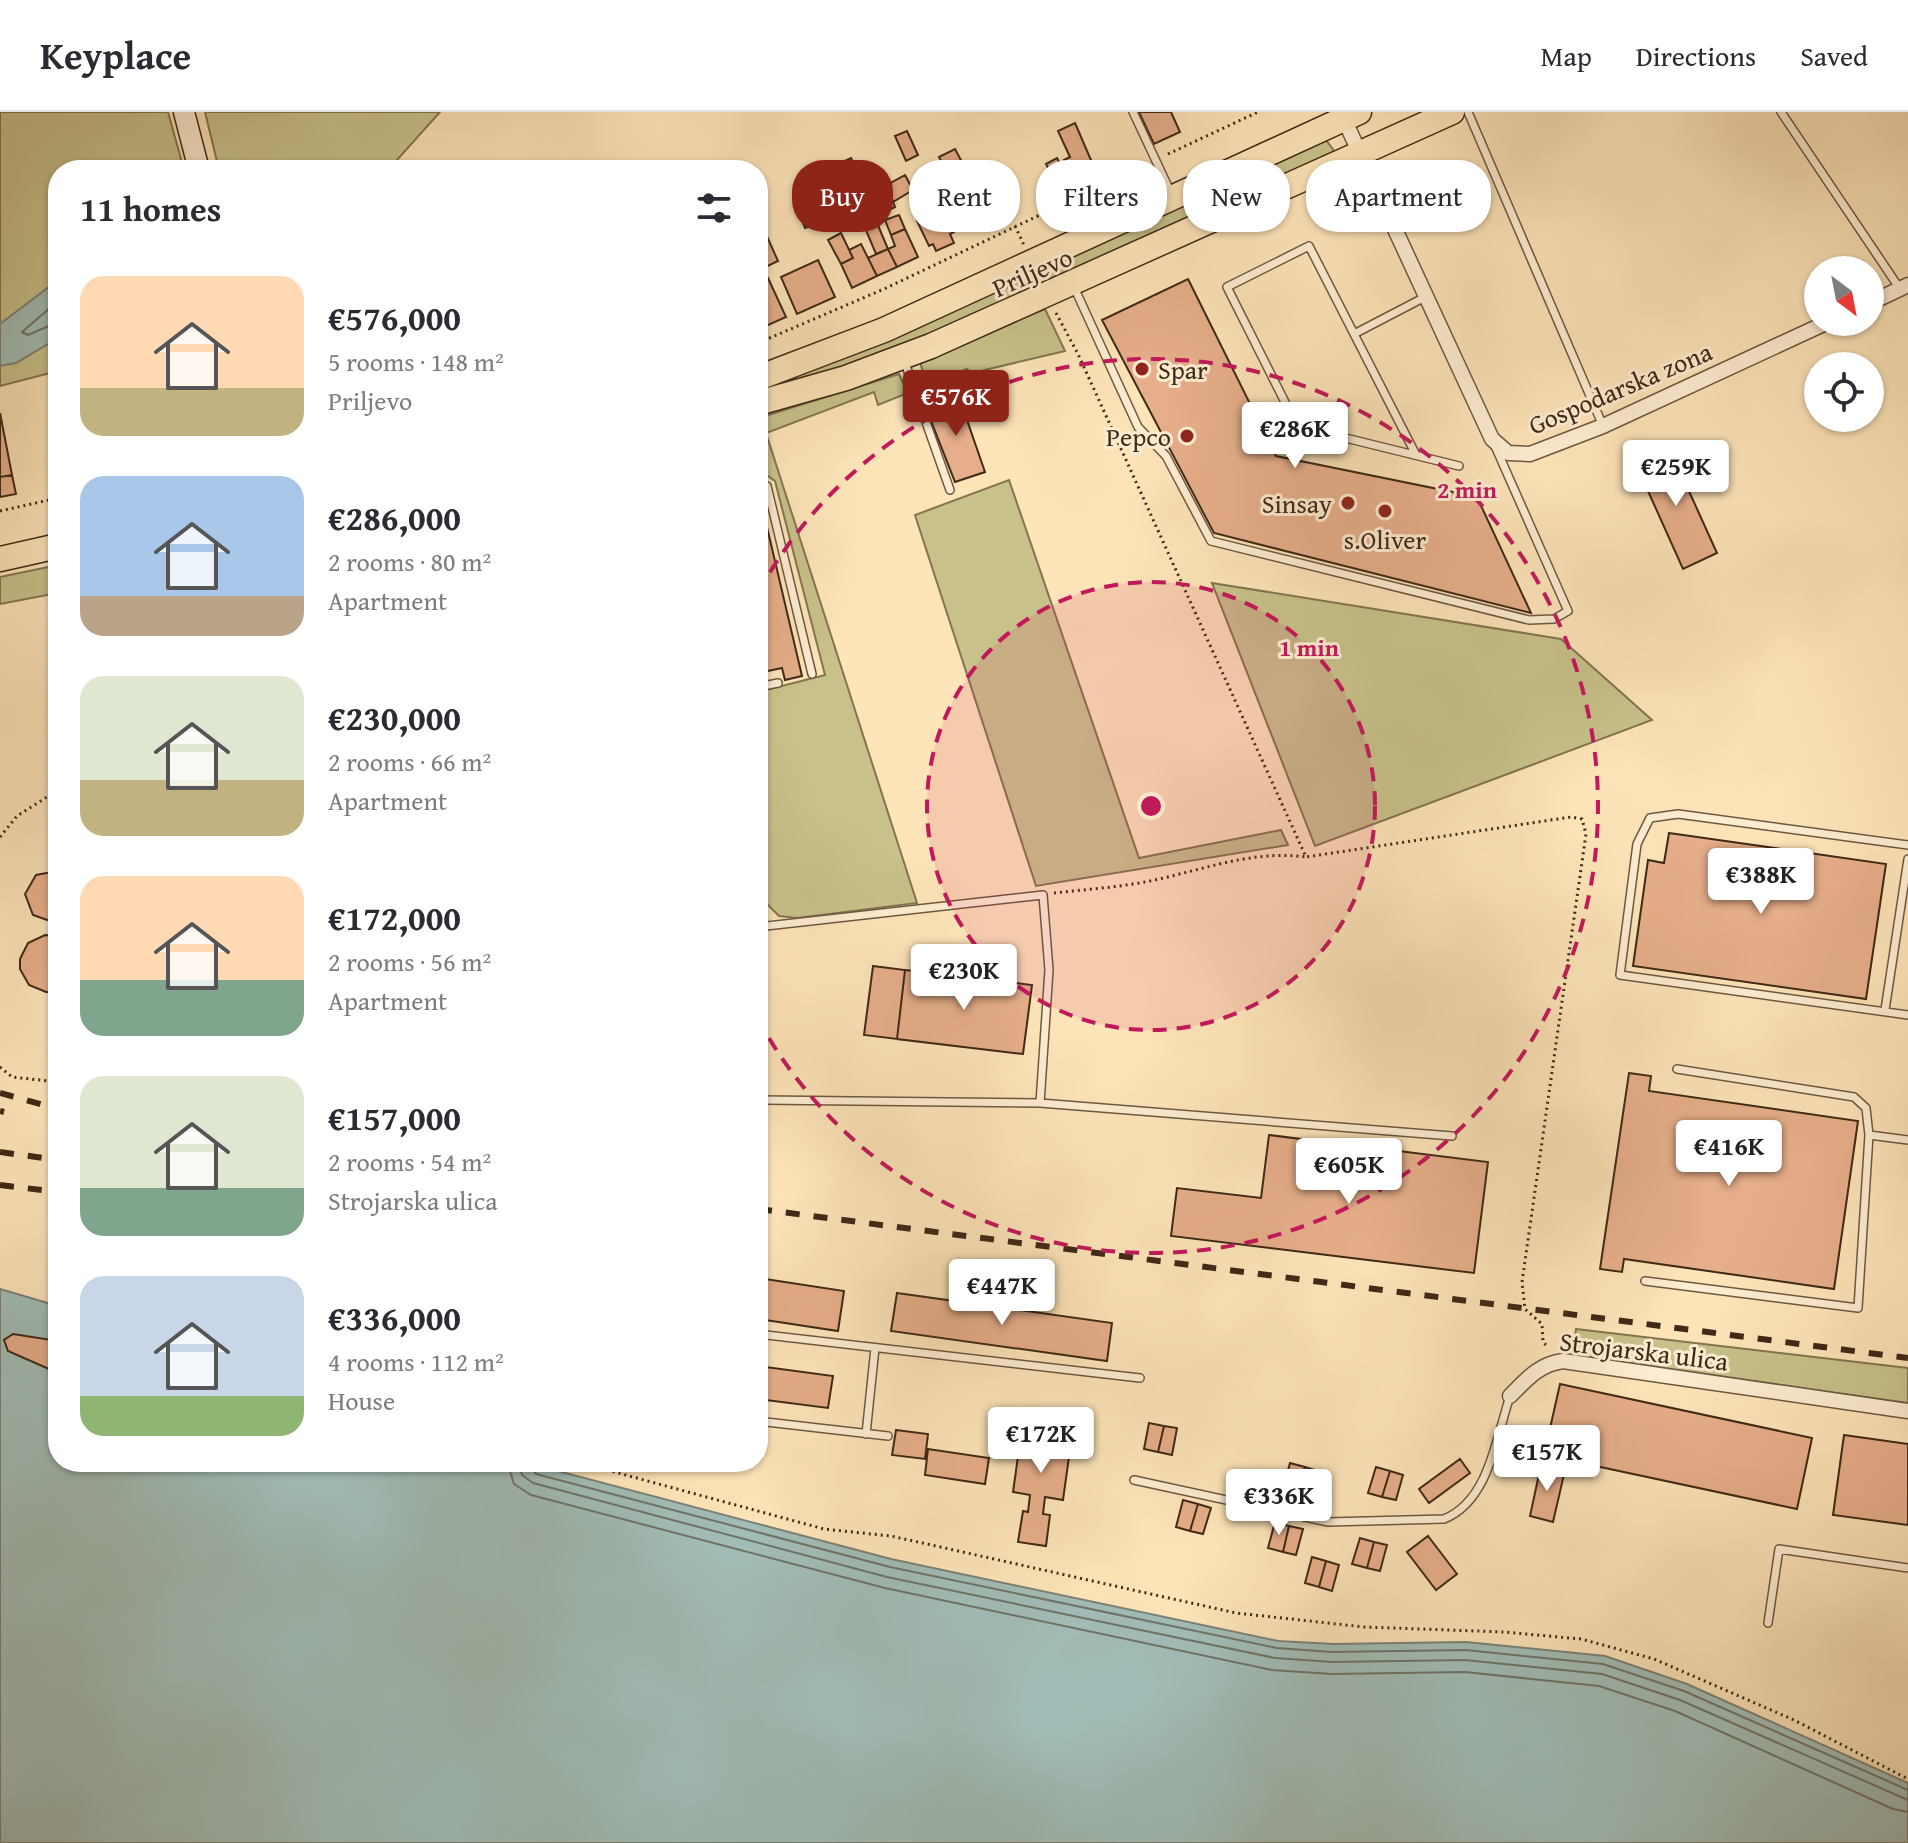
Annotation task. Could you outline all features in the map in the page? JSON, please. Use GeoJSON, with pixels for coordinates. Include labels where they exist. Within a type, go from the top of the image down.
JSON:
{"type":"FeatureCollection","features":[{"type":"Feature","properties":{"kind":"main road"},"geometry":{"type":"LineString","coordinates":[[184,112],[196,160]]}},
{"type":"Feature","properties":{"kind":"main road","name":"Priljevo"},"geometry":{"type":"LineString","coordinates":[[768,400],[903,357],[1048,296],[1452,112]]}},
{"type":"Feature","properties":{"kind":"main road","name":"Priljevo"},"geometry":{"type":"LineString","coordinates":[[768,374],[884,330],[1352,116]]}},
{"type":"Feature","properties":{"kind":"main road"},"geometry":{"type":"LineString","coordinates":[[0,559],[48,548]]}},
{"type":"Feature","properties":{"kind":"street"},"geometry":{"type":"LineString","coordinates":[[1352,116],[1361,154],[1492,439]]}},
{"type":"Feature","properties":{"kind":"street"},"geometry":{"type":"LineString","coordinates":[[1884,296],[1904,287]]}},
{"type":"Feature","properties":{"kind":"street","name":"Gospodarska zona"},"geometry":{"type":"LineString","coordinates":[[1492,439],[1508,453],[1530,454],[1603,426],[1804,333]]}},
{"type":"Feature","properties":{"kind":"street","name":"Strojarska ulica"},"geometry":{"type":"LineString","coordinates":[[1510,1396],[1537,1369],[1548,1363],[1563,1361],[1908,1411]]}},
{"type":"Feature","properties":{"kind":"lane"},"geometry":{"type":"LineString","coordinates":[[1133,112],[1156,160]]}},
{"type":"Feature","properties":{"kind":"lane"},"geometry":{"type":"LineString","coordinates":[[1468,112],[1603,426]]}},
{"type":"Feature","properties":{"kind":"lane"},"geometry":{"type":"LineString","coordinates":[[1781,112],[1904,287]]}},
{"type":"Feature","properties":{"kind":"lane"},"geometry":{"type":"LineString","coordinates":[[1167,185],[1173,198]]}},
{"type":"Feature","properties":{"kind":"lane"},"geometry":{"type":"LineString","coordinates":[[1415,453],[1309,246],[1227,287],[1297,426],[1459,466]]}},
{"type":"Feature","properties":{"kind":"lane"},"geometry":{"type":"LineString","coordinates":[[1073,285],[1138,427],[1166,456],[1211,541],[1529,620],[1554,619],[1568,611],[1492,439]]}},
{"type":"Feature","properties":{"kind":"lane"},"geometry":{"type":"LineString","coordinates":[[1354,334],[1427,296]]}},
{"type":"Feature","properties":{"kind":"lane"},"geometry":{"type":"LineString","coordinates":[[903,357],[950,490]]}},
{"type":"Feature","properties":{"kind":"lane"},"geometry":{"type":"LineString","coordinates":[[768,490],[812,674]]}},
{"type":"Feature","properties":{"kind":"lane"},"geometry":{"type":"LineString","coordinates":[[768,685],[778,683]]}},
{"type":"Feature","properties":{"kind":"lane"},"geometry":{"type":"LineString","coordinates":[[1908,845],[1678,814],[1650,818],[1637,844],[1620,975],[1908,1015]]}},
{"type":"Feature","properties":{"kind":"lane"},"geometry":{"type":"LineString","coordinates":[[1885,1010],[1908,859]]}},
{"type":"Feature","properties":{"kind":"lane"},"geometry":{"type":"LineString","coordinates":[[768,926],[1043,895],[1049,970],[1040,1103]]}},
{"type":"Feature","properties":{"kind":"lane"},"geometry":{"type":"LineString","coordinates":[[1645,1281],[1858,1308],[1869,1135],[1866,1108],[1854,1097],[1677,1069]]}},
{"type":"Feature","properties":{"kind":"lane"},"geometry":{"type":"LineString","coordinates":[[768,1100],[1040,1103],[1452,1136]]}},
{"type":"Feature","properties":{"kind":"lane"},"geometry":{"type":"LineString","coordinates":[[1869,1135],[1908,1140]]}},
{"type":"Feature","properties":{"kind":"lane"},"geometry":{"type":"LineString","coordinates":[[768,1335],[1140,1378]]}},
{"type":"Feature","properties":{"kind":"lane"},"geometry":{"type":"LineString","coordinates":[[866,1434],[875,1348]]}},
{"type":"Feature","properties":{"kind":"lane","name":"Strojarska ulica"},"geometry":{"type":"LineString","coordinates":[[1134,1480],[1328,1522],[1444,1519],[1458,1513],[1478,1490],[1510,1396]]}},
{"type":"Feature","properties":{"kind":"lane"},"geometry":{"type":"LineString","coordinates":[[768,1422],[888,1436]]}},
{"type":"Feature","properties":{"kind":"lane"},"geometry":{"type":"LineString","coordinates":[[1768,1623],[1779,1549],[1908,1568]]}},
{"type":"Feature","properties":{"kind":"path"},"geometry":{"type":"LineString","coordinates":[[1156,160],[1258,112]]}},
{"type":"Feature","properties":{"kind":"path"},"geometry":{"type":"LineString","coordinates":[[768,339],[884,289],[1003,232]]}},
{"type":"Feature","properties":{"kind":"path"},"geometry":{"type":"LineString","coordinates":[[1018,232],[1033,263]]}},
{"type":"Feature","properties":{"kind":"path"},"geometry":{"type":"LineString","coordinates":[[1048,296],[1084,368],[1306,857]]}},
{"type":"Feature","properties":{"kind":"path"},"geometry":{"type":"LineString","coordinates":[[0,511],[48,500]]}},
{"type":"Feature","properties":{"kind":"path"},"geometry":{"type":"LineString","coordinates":[[0,837],[17,816],[48,796]]}},
{"type":"Feature","properties":{"kind":"path"},"geometry":{"type":"LineString","coordinates":[[1043,895],[1159,879],[1268,855],[1306,857],[1571,817],[1582,819],[1586,834],[1522,1282],[1525,1309],[1542,1324],[1543,1342],[1563,1361]]}},
{"type":"Feature","properties":{"kind":"path"},"geometry":{"type":"LineString","coordinates":[[0,1067],[12,1077],[48,1081]]}},
{"type":"Feature","properties":{"kind":"path"},"geometry":{"type":"LineString","coordinates":[[615,1472],[824,1529],[891,1536],[1236,1613],[1364,1627],[1504,1632],[1581,1639],[1668,1665],[1794,1720],[1908,1779]]}},
{"type":"Feature","properties":{"kind":"shaded area"},"geometry":{"type":"Polygon","coordinates":[[[0,112],[168,112],[181,160],[48,160],[48,374],[0,386],[0,112]]]}},
{"type":"Feature","properties":{"kind":"shaded area"},"geometry":{"type":"Polygon","coordinates":[[[205,112],[440,112],[397,160],[217,160],[205,112]]]}},
{"type":"Feature","properties":{"kind":"shaded area"},"geometry":{"type":"Polygon","coordinates":[[[1326,140],[1335,152],[1318,160],[1306,160],[1306,165],[1290,173],[1290,160],[1282,160],[1326,140]]]}},
{"type":"Feature","properties":{"kind":"shaded area"},"geometry":{"type":"Polygon","coordinates":[[[1183,205],[1183,222],[1167,229],[1167,212],[1183,205]]]}},
{"type":"Feature","properties":{"kind":"shaded area"},"geometry":{"type":"Polygon","coordinates":[[[1124,232],[1161,232],[1050,283],[1043,269],[1124,232]]]}},
{"type":"Feature","properties":{"kind":"shaded area"},"geometry":{"type":"Polygon","coordinates":[[[1027,278],[1033,291],[863,361],[768,390],[768,384],[1027,278]]]}},
{"type":"Feature","properties":{"kind":"shaded area"},"geometry":{"type":"Polygon","coordinates":[[[1045,309],[1065,351],[972,373],[967,369],[928,385],[920,363],[1045,309]]]}},
{"type":"Feature","properties":{"kind":"shaded area"},"geometry":{"type":"Polygon","coordinates":[[[899,374],[908,393],[878,405],[874,392],[768,432],[768,415],[899,374]]]}},
{"type":"Feature","properties":{"kind":"shaded area"},"geometry":{"type":"Polygon","coordinates":[[[768,439],[917,903],[797,918],[779,916],[768,905],[768,689],[825,675],[775,481],[768,476],[768,439]]]}},
{"type":"Feature","properties":{"kind":"shaded area"},"geometry":{"type":"Polygon","coordinates":[[[1009,480],[1139,858],[1281,830],[1288,845],[1036,886],[915,515],[1009,480]]]}},
{"type":"Feature","properties":{"kind":"shaded area"},"geometry":{"type":"Polygon","coordinates":[[[48,567],[48,595],[0,604],[0,577],[48,567]]]}},
{"type":"Feature","properties":{"kind":"shaded area"},"geometry":{"type":"Polygon","coordinates":[[[1212,583],[1561,639],[1652,720],[1315,846],[1212,583]]]}},
{"type":"Feature","properties":{"kind":"shaded area"},"geometry":{"type":"Polygon","coordinates":[[[1576,1329],[1908,1368],[1908,1403],[1573,1356],[1576,1329]]]}},
{"type":"Feature","properties":{"kind":"water"},"geometry":{"type":"Polygon","coordinates":[[[48,288],[48,344],[16,363],[0,366],[0,324],[48,288]]]}},
{"type":"Feature","properties":{"kind":"water"},"geometry":{"type":"Polygon","coordinates":[[[0,1289],[48,1303],[48,1472],[562,1472],[891,1559],[1278,1641],[1333,1644],[1466,1642],[1605,1656],[1687,1684],[1908,1783],[1908,1843],[0,1843],[0,1289]]]}},
{"type":"Feature","properties":{"kind":"building"},"geometry":{"type":"Polygon","coordinates":[[[1139,112],[1171,112],[1180,132],[1154,144],[1139,112]]]}},
{"type":"Feature","properties":{"kind":"building"},"geometry":{"type":"Polygon","coordinates":[[[1075,123],[1091,160],[1064,160],[1070,157],[1058,131],[1075,123]]]}},
{"type":"Feature","properties":{"kind":"building"},"geometry":{"type":"Polygon","coordinates":[[[907,131],[918,155],[906,161],[895,136],[907,131]]]}},
{"type":"Feature","properties":{"kind":"building"},"geometry":{"type":"Polygon","coordinates":[[[955,149],[961,160],[941,160],[939,157],[955,149]]]}},
{"type":"Feature","properties":{"kind":"building"},"geometry":{"type":"Polygon","coordinates":[[[905,175],[909,192],[893,202],[893,182],[905,175]]]}},
{"type":"Feature","properties":{"kind":"building"},"geometry":{"type":"Polygon","coordinates":[[[899,215],[905,229],[891,235],[890,232],[893,232],[893,217],[899,215]]]}},
{"type":"Feature","properties":{"kind":"building"},"geometry":{"type":"Polygon","coordinates":[[[905,229],[918,257],[897,267],[888,249],[895,246],[891,235],[905,229]]]}},
{"type":"Feature","properties":{"kind":"building"},"geometry":{"type":"Polygon","coordinates":[[[867,232],[881,232],[888,249],[876,254],[867,232]]]}},
{"type":"Feature","properties":{"kind":"building"},"geometry":{"type":"Polygon","coordinates":[[[922,232],[954,232],[950,234],[954,243],[936,251],[933,244],[929,246],[922,232]]]}},
{"type":"Feature","properties":{"kind":"building"},"geometry":{"type":"Polygon","coordinates":[[[841,233],[853,258],[841,264],[828,240],[841,233]]]}},
{"type":"Feature","properties":{"kind":"building"},"geometry":{"type":"Polygon","coordinates":[[[768,239],[778,261],[768,266],[768,239]]]}},
{"type":"Feature","properties":{"kind":"building"},"geometry":{"type":"Polygon","coordinates":[[[861,244],[877,276],[852,288],[841,264],[853,258],[849,250],[861,244]]]}},
{"type":"Feature","properties":{"kind":"building"},"geometry":{"type":"Polygon","coordinates":[[[888,249],[897,267],[877,276],[868,258],[888,249]]]}},
{"type":"Feature","properties":{"kind":"building"},"geometry":{"type":"Polygon","coordinates":[[[818,260],[835,297],[797,314],[781,277],[818,260]]]}},
{"type":"Feature","properties":{"kind":"building"},"geometry":{"type":"Polygon","coordinates":[[[768,278],[786,317],[768,325],[768,278]]]}},
{"type":"Feature","properties":{"kind":"building"},"geometry":{"type":"Polygon","coordinates":[[[1188,279],[1276,456],[1477,497],[1531,613],[1214,533],[1102,320],[1188,279]]]}},
{"type":"Feature","properties":{"kind":"building"},"geometry":{"type":"Polygon","coordinates":[[[958,394],[985,472],[955,482],[926,408],[958,394]]]}},
{"type":"Feature","properties":{"kind":"building"},"geometry":{"type":"Polygon","coordinates":[[[0,413],[12,475],[0,477],[0,413]]]}},
{"type":"Feature","properties":{"kind":"building"},"geometry":{"type":"Polygon","coordinates":[[[1669,447],[1717,553],[1683,569],[1635,462],[1669,447]]]}},
{"type":"Feature","properties":{"kind":"building"},"geometry":{"type":"Polygon","coordinates":[[[12,475],[16,494],[0,497],[0,477],[12,475]]]}},
{"type":"Feature","properties":{"kind":"building"},"geometry":{"type":"Polygon","coordinates":[[[768,532],[802,676],[785,680],[782,668],[768,671],[768,532]]]}},
{"type":"Feature","properties":{"kind":"building"},"geometry":{"type":"Polygon","coordinates":[[[1669,833],[1886,864],[1866,999],[1633,966],[1648,860],[1664,863],[1669,833]]]}},
{"type":"Feature","properties":{"kind":"building"},"geometry":{"type":"Polygon","coordinates":[[[48,873],[48,920],[33,915],[25,894],[36,875],[48,873]]]}},
{"type":"Feature","properties":{"kind":"building"},"geometry":{"type":"Polygon","coordinates":[[[48,935],[48,992],[29,985],[20,969],[20,959],[28,943],[48,935]]]}},
{"type":"Feature","properties":{"kind":"building"},"geometry":{"type":"Polygon","coordinates":[[[873,966],[905,970],[897,1039],[864,1035],[873,966]]]}},
{"type":"Feature","properties":{"kind":"building"},"geometry":{"type":"Polygon","coordinates":[[[905,970],[1032,985],[1023,1054],[897,1039],[905,970]]]}},
{"type":"Feature","properties":{"kind":"building"},"geometry":{"type":"Polygon","coordinates":[[[1629,1073],[1651,1076],[1649,1091],[1858,1121],[1834,1289],[1624,1259],[1622,1272],[1600,1269],[1629,1073]]]}},
{"type":"Feature","properties":{"kind":"building"},"geometry":{"type":"Polygon","coordinates":[[[1269,1135],[1488,1162],[1474,1273],[1171,1236],[1177,1188],[1261,1198],[1269,1135]]]}},
{"type":"Feature","properties":{"kind":"building"},"geometry":{"type":"Polygon","coordinates":[[[768,1280],[844,1291],[838,1331],[768,1320],[768,1280]]]}},
{"type":"Feature","properties":{"kind":"building"},"geometry":{"type":"Polygon","coordinates":[[[897,1293],[1112,1323],[1107,1361],[891,1331],[897,1293]]]}},
{"type":"Feature","properties":{"kind":"building"},"geometry":{"type":"Polygon","coordinates":[[[13,1334],[48,1339],[48,1369],[8,1351],[4,1340],[13,1334]]]}},
{"type":"Feature","properties":{"kind":"building"},"geometry":{"type":"Polygon","coordinates":[[[768,1367],[833,1376],[828,1408],[768,1400],[768,1367]]]}},
{"type":"Feature","properties":{"kind":"building"},"geometry":{"type":"Polygon","coordinates":[[[1560,1384],[1812,1438],[1797,1509],[1544,1455],[1560,1384]]]}},
{"type":"Feature","properties":{"kind":"building"},"geometry":{"type":"Polygon","coordinates":[[[1023,1421],[1073,1428],[1063,1500],[1045,1497],[1043,1514],[1050,1515],[1046,1546],[1018,1542],[1023,1511],[1028,1512],[1030,1495],[1013,1492],[1023,1421]]]}},
{"type":"Feature","properties":{"kind":"building"},"geometry":{"type":"Polygon","coordinates":[[[1149,1423],[1164,1426],[1158,1452],[1144,1449],[1149,1423]]]}},
{"type":"Feature","properties":{"kind":"building"},"geometry":{"type":"Polygon","coordinates":[[[1164,1426],[1177,1428],[1172,1455],[1158,1452],[1164,1426]]]}},
{"type":"Feature","properties":{"kind":"building"},"geometry":{"type":"Polygon","coordinates":[[[896,1430],[928,1434],[925,1459],[892,1455],[896,1430]]]}},
{"type":"Feature","properties":{"kind":"building"},"geometry":{"type":"Polygon","coordinates":[[[1844,1435],[1908,1444],[1908,1525],[1833,1515],[1844,1435]]]}},
{"type":"Feature","properties":{"kind":"building"},"geometry":{"type":"Polygon","coordinates":[[[928,1449],[989,1458],[985,1484],[925,1475],[928,1449]]]}},
{"type":"Feature","properties":{"kind":"building"},"geometry":{"type":"Polygon","coordinates":[[[1460,1459],[1470,1473],[1429,1503],[1419,1489],[1460,1459]]]}},
{"type":"Feature","properties":{"kind":"building"},"geometry":{"type":"Polygon","coordinates":[[[1290,1463],[1305,1467],[1297,1493],[1283,1489],[1290,1463]]]}},
{"type":"Feature","properties":{"kind":"building"},"geometry":{"type":"Polygon","coordinates":[[[1541,1465],[1565,1470],[1553,1522],[1530,1516],[1541,1465]]]}},
{"type":"Feature","properties":{"kind":"building"},"geometry":{"type":"Polygon","coordinates":[[[1305,1467],[1318,1471],[1310,1497],[1297,1493],[1305,1467]]]}},
{"type":"Feature","properties":{"kind":"building"},"geometry":{"type":"Polygon","coordinates":[[[1376,1467],[1390,1471],[1382,1497],[1368,1493],[1376,1467]]]}},
{"type":"Feature","properties":{"kind":"building"},"geometry":{"type":"Polygon","coordinates":[[[1390,1471],[1403,1475],[1396,1500],[1382,1497],[1390,1471]]]}},
{"type":"Feature","properties":{"kind":"building"},"geometry":{"type":"Polygon","coordinates":[[[1183,1500],[1198,1504],[1190,1531],[1176,1527],[1183,1500]]]}},
{"type":"Feature","properties":{"kind":"building"},"geometry":{"type":"Polygon","coordinates":[[[1198,1504],[1211,1508],[1203,1534],[1190,1531],[1198,1504]]]}},
{"type":"Feature","properties":{"kind":"building"},"geometry":{"type":"Polygon","coordinates":[[[1275,1522],[1289,1526],[1283,1552],[1268,1548],[1275,1522]]]}},
{"type":"Feature","properties":{"kind":"building"},"geometry":{"type":"Polygon","coordinates":[[[1289,1526],[1303,1529],[1296,1555],[1283,1552],[1289,1526]]]}},
{"type":"Feature","properties":{"kind":"building"},"geometry":{"type":"Polygon","coordinates":[[[1428,1536],[1457,1574],[1436,1590],[1407,1552],[1428,1536]]]}},
{"type":"Feature","properties":{"kind":"building"},"geometry":{"type":"Polygon","coordinates":[[[1360,1538],[1374,1542],[1367,1568],[1352,1564],[1360,1538]]]}},
{"type":"Feature","properties":{"kind":"building"},"geometry":{"type":"Polygon","coordinates":[[[1374,1542],[1387,1545],[1380,1571],[1367,1568],[1374,1542]]]}},
{"type":"Feature","properties":{"kind":"building"},"geometry":{"type":"Polygon","coordinates":[[[1312,1557],[1326,1561],[1319,1587],[1305,1583],[1312,1557]]]}},
{"type":"Feature","properties":{"kind":"building"},"geometry":{"type":"Polygon","coordinates":[[[1326,1561],[1339,1565],[1332,1591],[1319,1587],[1326,1561]]]}},
{"type":"Feature","properties":{"kind":"railway"},"geometry":{"type":"LineString","coordinates":[[0,1093],[48,1106]]}},
{"type":"Feature","properties":{"kind":"railway"},"geometry":{"type":"LineString","coordinates":[[0,1111],[4,1112]]}},
{"type":"Feature","properties":{"kind":"railway"},"geometry":{"type":"LineString","coordinates":[[0,1152],[48,1159]]}},
{"type":"Feature","properties":{"kind":"railway"},"geometry":{"type":"LineString","coordinates":[[0,1185],[48,1191]]}},
{"type":"Feature","properties":{"kind":"railway"},"geometry":{"type":"LineString","coordinates":[[768,1210],[1908,1358]]}},
{"type":"Feature","properties":{"kind":"place","name":"Spar"},"geometry":{"type":"Point","coordinates":[1142,369]}},
{"type":"Feature","properties":{"kind":"place","name":"Pepco"},"geometry":{"type":"Point","coordinates":[1187,436]}},
{"type":"Feature","properties":{"kind":"place","name":"Sinsay"},"geometry":{"type":"Point","coordinates":[1348,503]}},
{"type":"Feature","properties":{"kind":"place","name":"s.Oliver"},"geometry":{"type":"Point","coordinates":[1385,511]}}]}
